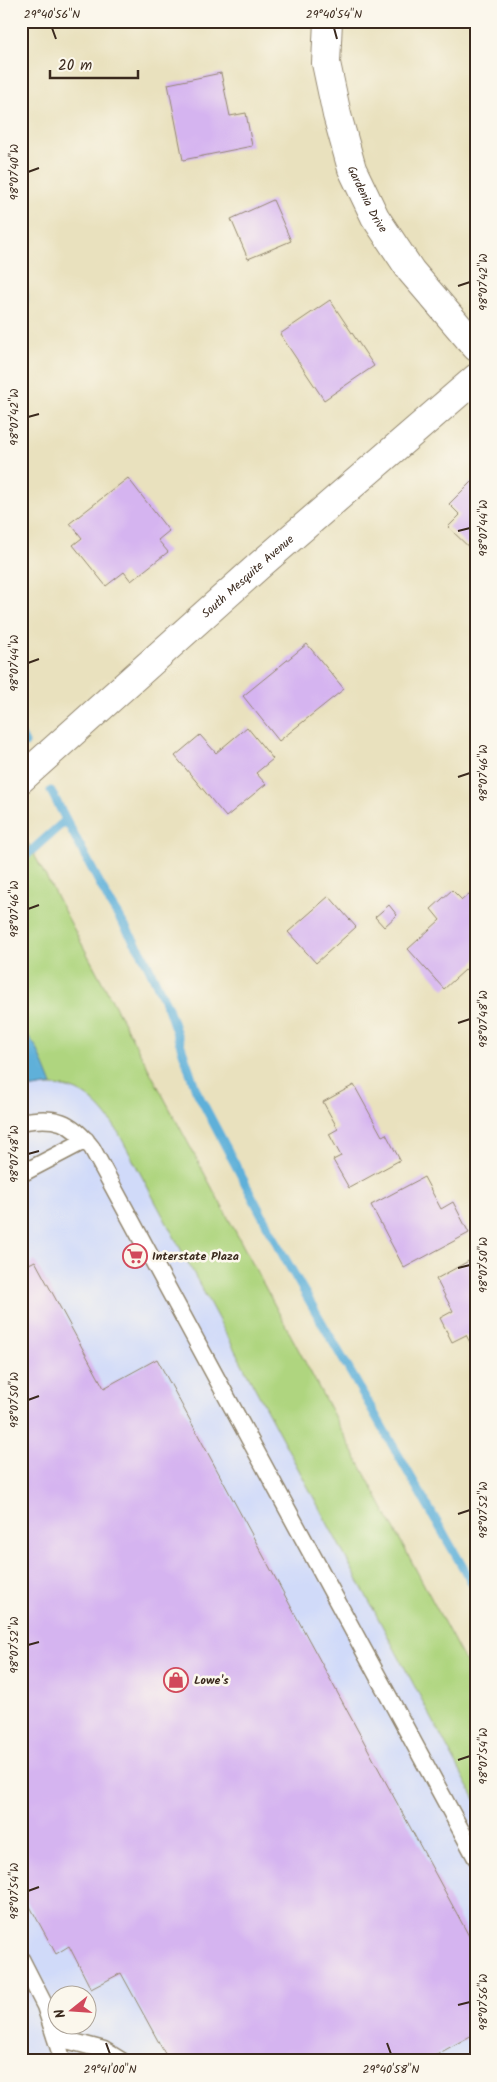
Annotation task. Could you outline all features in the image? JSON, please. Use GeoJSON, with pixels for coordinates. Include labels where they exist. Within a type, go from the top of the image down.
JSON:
{"type":"FeatureCollection","features":[{"type":"Feature","properties":{"kind":"street","name":"Gardenia Drive"},"geometry":{"type":"LineString","coordinates":[[328,21],[326,63],[336,115],[352,170],[375,217],[410,271],[476,347]]}},
{"type":"Feature","properties":{"kind":"street","name":"South Mesquite Avenue"},"geometry":{"type":"LineString","coordinates":[[21,779],[247,576],[476,378]]}},
{"type":"Feature","properties":{"kind":"lane"},"geometry":{"type":"LineString","coordinates":[[21,1122],[48,1119],[68,1124],[92,1148],[476,1858]]}},
{"type":"Feature","properties":{"kind":"lane"},"geometry":{"type":"LineString","coordinates":[[21,1174],[86,1140]]}},
{"type":"Feature","properties":{"kind":"lane"},"geometry":{"type":"LineString","coordinates":[[21,1959],[44,2002],[62,2061]]}},
{"type":"Feature","properties":{"kind":"lane"},"geometry":{"type":"LineString","coordinates":[[55,2037],[104,2050],[122,2061]]}},
{"type":"Feature","properties":{"kind":"shaded area","name":"Interstate Plaza"},"geometry":{"type":"Polygon","coordinates":[[[21,830],[476,1682],[476,2061],[21,2061],[21,830]]]}},
{"type":"Feature","properties":{"kind":"green space"},"geometry":{"type":"Polygon","coordinates":[[[21,830],[476,1682],[476,1801],[117,1130],[97,1105],[76,1091],[65,1087],[52,1086],[21,1090],[21,830]]]}},
{"type":"Feature","properties":{"kind":"water"},"geometry":{"type":"Polygon","coordinates":[[[21,1026],[37,1048],[52,1085],[21,1090],[21,1026]]]}},
{"type":"Feature","properties":{"kind":"building"},"geometry":{"type":"Polygon","coordinates":[[[221,73],[230,116],[246,113],[252,146],[183,160],[168,84],[221,73]]]}},
{"type":"Feature","properties":{"kind":"building"},"geometry":{"type":"Polygon","coordinates":[[[273,200],[291,241],[248,259],[231,219],[273,200]]]}},
{"type":"Feature","properties":{"kind":"building"},"geometry":{"type":"Polygon","coordinates":[[[330,300],[374,366],[324,400],[280,334],[330,300]]]}},
{"type":"Feature","properties":{"kind":"building"},"geometry":{"type":"Polygon","coordinates":[[[476,477],[476,554],[448,527],[460,515],[449,504],[476,477]]]}},
{"type":"Feature","properties":{"kind":"building"},"geometry":{"type":"Polygon","coordinates":[[[128,478],[169,531],[158,540],[168,552],[131,581],[124,572],[106,586],[73,545],[82,538],[70,523],[128,478]]]}},
{"type":"Feature","properties":{"kind":"building"},"geometry":{"type":"Polygon","coordinates":[[[307,644],[344,689],[279,741],[243,696],[307,644]]]}},
{"type":"Feature","properties":{"kind":"building"},"geometry":{"type":"Polygon","coordinates":[[[247,727],[273,759],[256,773],[266,784],[226,817],[175,756],[200,735],[216,753],[247,727]]]}},
{"type":"Feature","properties":{"kind":"building"},"geometry":{"type":"Polygon","coordinates":[[[476,888],[476,960],[444,989],[408,949],[440,920],[431,909],[452,890],[462,900],[476,888]]]}},
{"type":"Feature","properties":{"kind":"building"},"geometry":{"type":"Polygon","coordinates":[[[329,896],[356,927],[316,963],[288,932],[329,896]]]}},
{"type":"Feature","properties":{"kind":"building"},"geometry":{"type":"Polygon","coordinates":[[[389,905],[397,915],[384,927],[375,917],[389,905]]]}},
{"type":"Feature","properties":{"kind":"building"},"geometry":{"type":"Polygon","coordinates":[[[354,1085],[382,1136],[386,1134],[400,1160],[349,1188],[333,1160],[341,1156],[329,1134],[338,1129],[323,1102],[354,1085]]]}},
{"type":"Feature","properties":{"kind":"building"},"geometry":{"type":"Polygon","coordinates":[[[424,1177],[441,1209],[453,1202],[469,1233],[404,1268],[371,1205],[424,1177]]]}},
{"type":"Feature","properties":{"kind":"building"},"geometry":{"type":"Polygon","coordinates":[[[476,1257],[476,1353],[466,1335],[452,1342],[440,1318],[453,1311],[436,1279],[476,1257]]]}},
{"type":"Feature","properties":{"kind":"building","name":"Lowe's"},"geometry":{"type":"Polygon","coordinates":[[[35,1261],[104,1388],[157,1359],[476,1949],[476,2033],[425,2061],[169,2061],[121,1973],[98,1985],[88,1984],[69,1946],[56,1954],[21,1890],[21,1268],[35,1261]]]}},
{"type":"Feature","properties":{"kind":"waterway"},"geometry":{"type":"LineString","coordinates":[[21,268],[24,297],[21,330]]}},
{"type":"Feature","properties":{"kind":"waterway"},"geometry":{"type":"LineString","coordinates":[[21,735],[25,743]]}},
{"type":"Feature","properties":{"kind":"waterway"},"geometry":{"type":"LineString","coordinates":[[51,791],[110,903],[143,955],[168,1008],[196,1090],[283,1255],[476,1590]]}},
{"type":"Feature","properties":{"kind":"waterway"},"geometry":{"type":"LineString","coordinates":[[21,860],[66,820]]}},
{"type":"Feature","properties":{"kind":"place","name":"Interstate Plaza"},"geometry":{"type":"Point","coordinates":[135,1256]}},
{"type":"Feature","properties":{"kind":"place","name":"Lowe's"},"geometry":{"type":"Point","coordinates":[176,1680]}}]}
